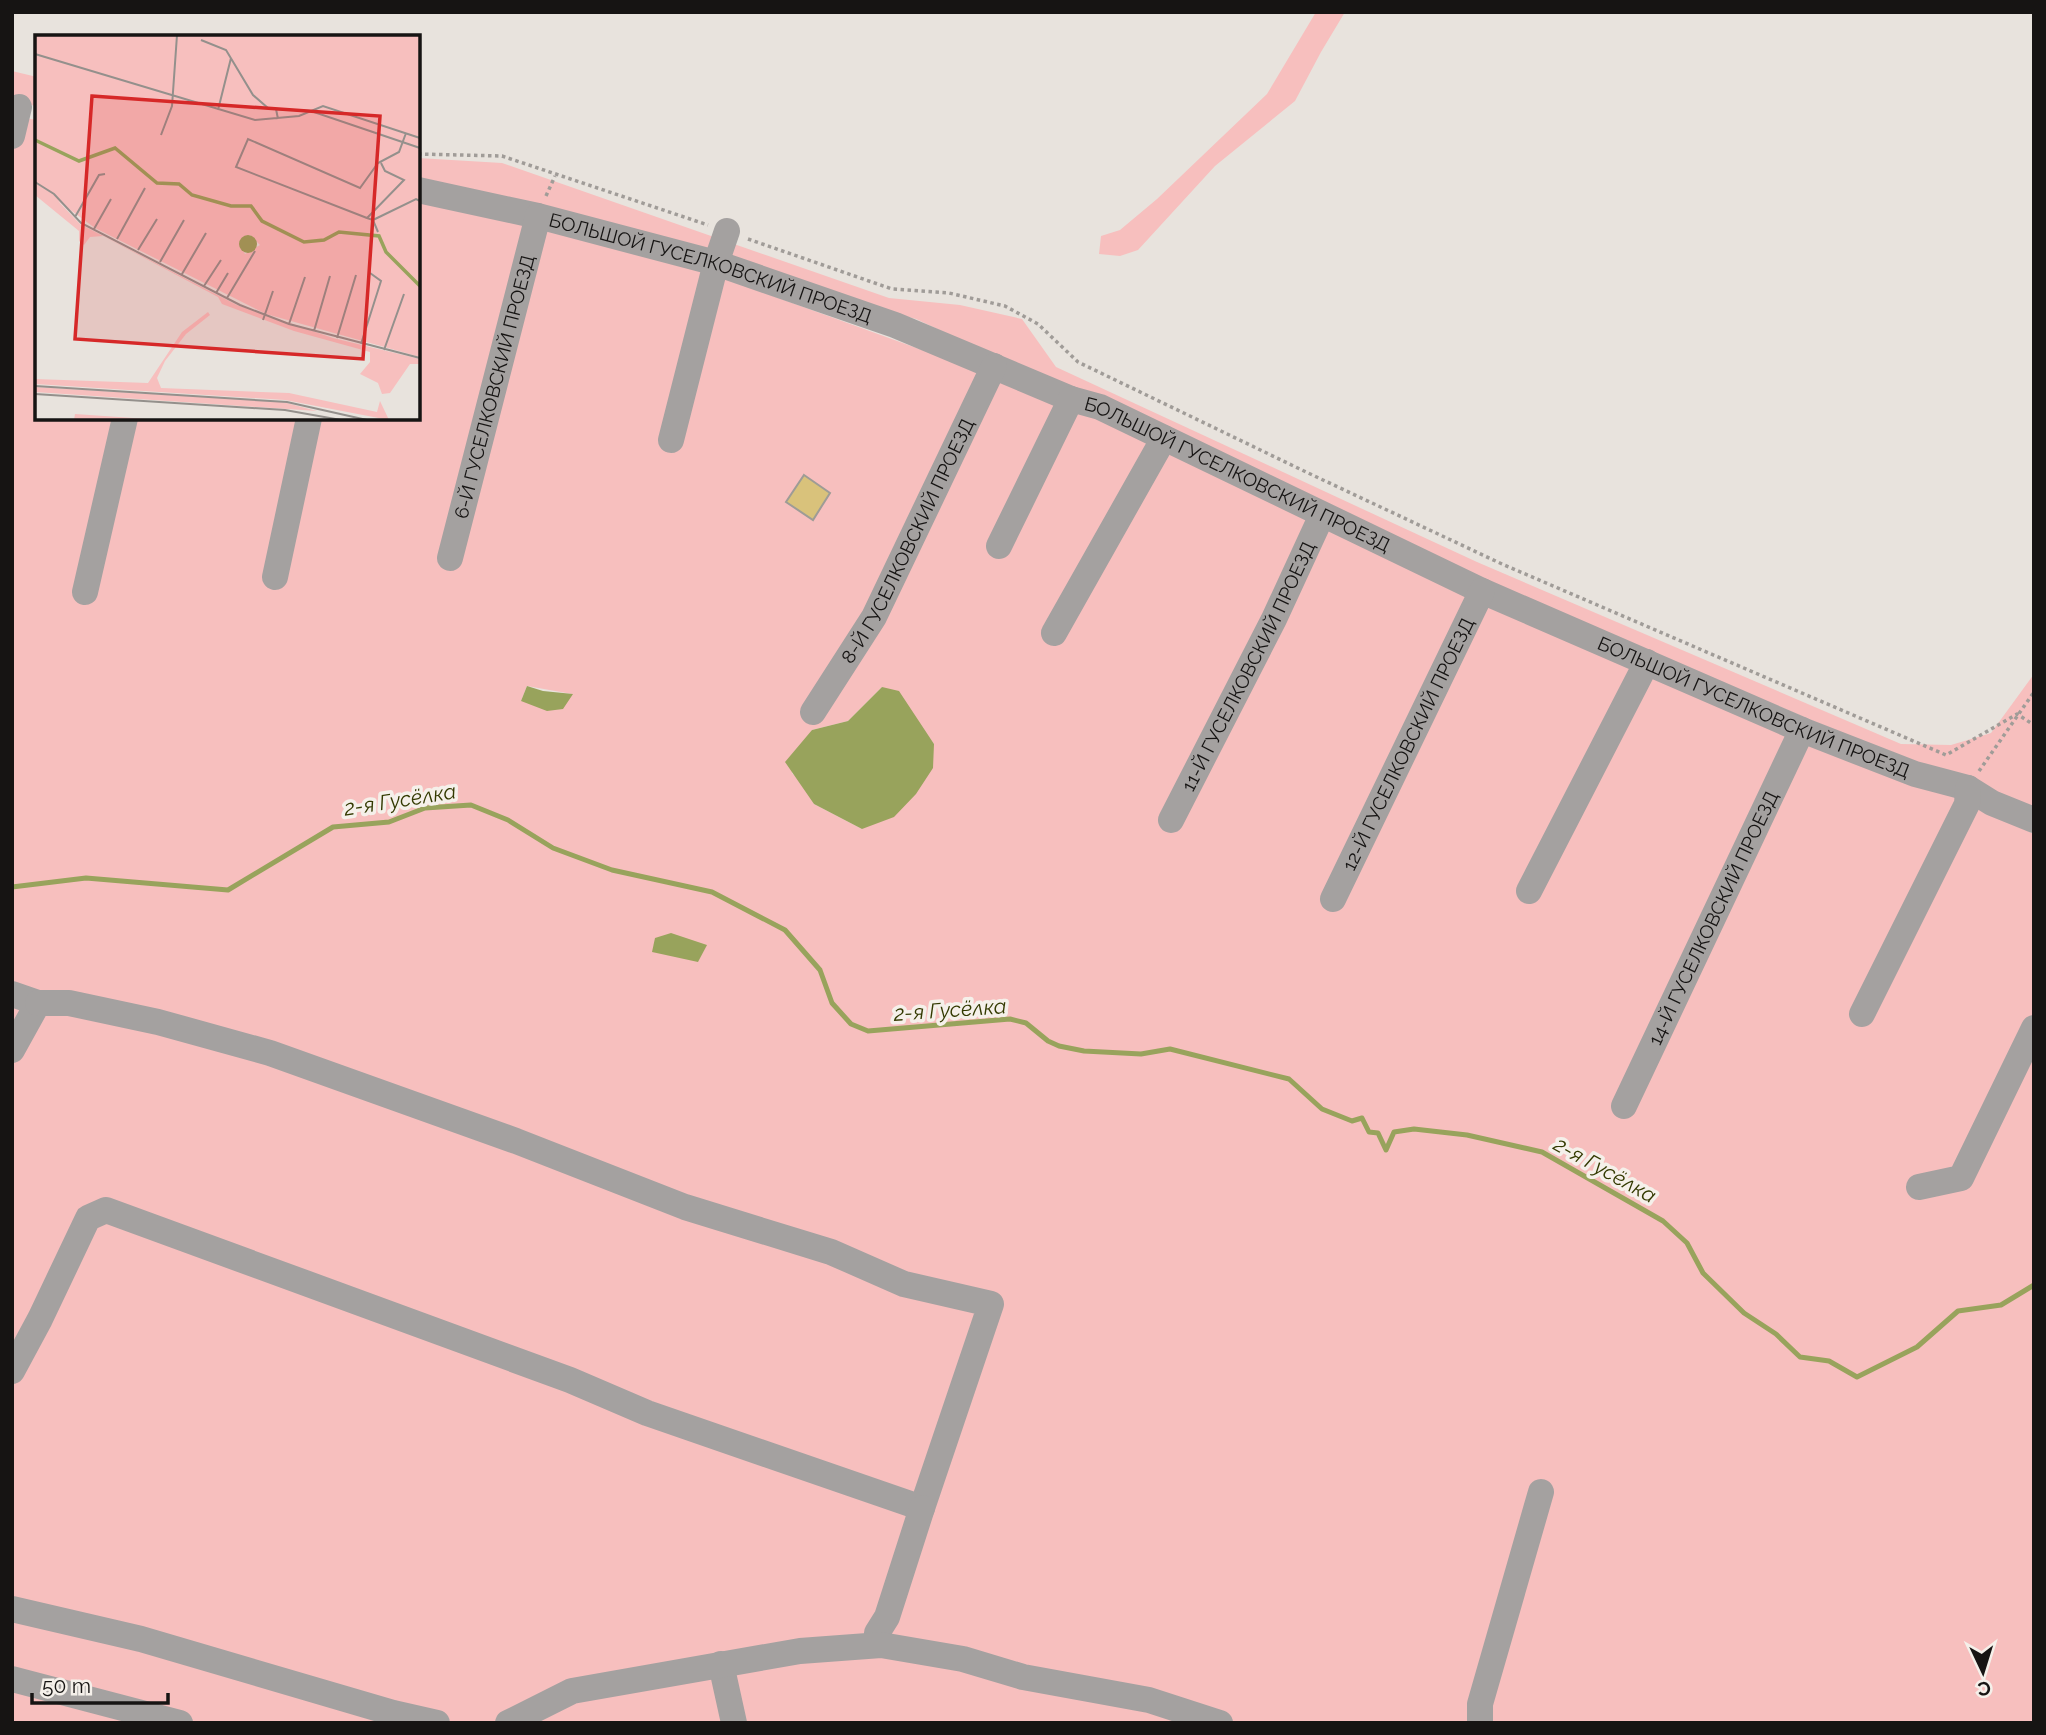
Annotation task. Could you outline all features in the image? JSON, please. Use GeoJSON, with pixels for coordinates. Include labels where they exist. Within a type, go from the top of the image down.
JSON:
{"type":"FeatureCollection","features":[{"type":"Feature","properties":{"kind":"street"},"geometry":{"type":"LineString","coordinates":[[12,136],[23,108]]}},
{"type":"Feature","properties":{"kind":"street","name":"БОЛЬШОЙ ГУСЕЛКОВСКИЙ ПРОЕЗД"},"geometry":{"type":"LineString","coordinates":[[420,190],[538,216],[716,263],[895,325],[1071,399],[1100,407],[1482,591],[1802,730],[1915,774],[1968,788],[1992,803],[2034,820]]}},
{"type":"Feature","properties":{"kind":"street","name":"6-Й ГУСЕЛКОВСКИЙ ПРОЕЗД"},"geometry":{"type":"LineString","coordinates":[[450,558],[538,216]]}},
{"type":"Feature","properties":{"kind":"street"},"geometry":{"type":"LineString","coordinates":[[671,440],[716,263],[727,231]]}},
{"type":"Feature","properties":{"kind":"street","name":"8-Й ГУСЕЛКОВСКИЙ ПРОЕЗД"},"geometry":{"type":"LineString","coordinates":[[813,712],[874,617],[994,366]]}},
{"type":"Feature","properties":{"kind":"street"},"geometry":{"type":"LineString","coordinates":[[999,546],[1071,399]]}},
{"type":"Feature","properties":{"kind":"street"},"geometry":{"type":"LineString","coordinates":[[85,592],[125,420]]}},
{"type":"Feature","properties":{"kind":"street"},"geometry":{"type":"LineString","coordinates":[[275,577],[309,420]]}},
{"type":"Feature","properties":{"kind":"street"},"geometry":{"type":"LineString","coordinates":[[1054,633],[1164,438]]}},
{"type":"Feature","properties":{"kind":"street","name":"11-Й ГУСЕЛКОВСКИЙ ПРОЕЗД"},"geometry":{"type":"LineString","coordinates":[[1171,820],[1274,619],[1322,514]]}},
{"type":"Feature","properties":{"kind":"street","name":"12-Й ГУСЕЛКОВСКИЙ ПРОЕЗД"},"geometry":{"type":"LineString","coordinates":[[1333,899],[1482,591]]}},
{"type":"Feature","properties":{"kind":"street"},"geometry":{"type":"LineString","coordinates":[[1529,891],[1647,662]]}},
{"type":"Feature","properties":{"kind":"street","name":"14-Й ГУСЕЛКОВСКИЙ ПРОЕЗД"},"geometry":{"type":"LineString","coordinates":[[1625,1105],[1802,730]]}},
{"type":"Feature","properties":{"kind":"street"},"geometry":{"type":"LineString","coordinates":[[1862,1013],[1967,804],[1968,788]]}},
{"type":"Feature","properties":{"kind":"street"},"geometry":{"type":"LineString","coordinates":[[12,994],[38,1003],[69,1003],[158,1022],[270,1053],[516,1141],[685,1207],[831,1252],[904,1284],[991,1304],[887,1617],[877,1633]]}},
{"type":"Feature","properties":{"kind":"street"},"geometry":{"type":"LineString","coordinates":[[12,1050],[38,1003]]}},
{"type":"Feature","properties":{"kind":"street"},"geometry":{"type":"LineString","coordinates":[[1919,1187],[1961,1178],[2034,1028]]}},
{"type":"Feature","properties":{"kind":"street"},"geometry":{"type":"LineString","coordinates":[[12,1371],[88,1219],[106,1210],[570,1380],[646,1413],[922,1508]]}},
{"type":"Feature","properties":{"kind":"street"},"geometry":{"type":"LineString","coordinates":[[1480,1723],[1480,1704],[1541,1492]]}},
{"type":"Feature","properties":{"kind":"street"},"geometry":{"type":"LineString","coordinates":[[12,1609],[141,1639],[393,1713],[437,1723]]}},
{"type":"Feature","properties":{"kind":"street"},"geometry":{"type":"LineString","coordinates":[[508,1723],[572,1691],[800,1651],[881,1645],[963,1660],[1148,1711],[1220,1723]]}},
{"type":"Feature","properties":{"kind":"street"},"geometry":{"type":"LineString","coordinates":[[721,1664],[734,1723]]}},
{"type":"Feature","properties":{"kind":"street"},"geometry":{"type":"LineString","coordinates":[[12,1679],[180,1723]]}},
{"type":"Feature","properties":{"kind":"path"},"geometry":{"type":"LineString","coordinates":[[420,154],[502,156],[892,289],[948,293],[1005,306],[1038,324],[1079,362],[1306,472],[1502,564],[1945,755],[2017,713]]}},
{"type":"Feature","properties":{"kind":"path"},"geometry":{"type":"LineString","coordinates":[[1968,788],[2017,713],[2034,692]]}},
{"type":"Feature","properties":{"kind":"path"},"geometry":{"type":"LineString","coordinates":[[2017,713],[2034,725]]}},
{"type":"Feature","properties":{"kind":"shaded area"},"geometry":{"type":"Polygon","coordinates":[[[1316,12],[1345,12],[1295,101],[1215,166],[1138,250],[1120,256],[1099,254],[1101,236],[1120,230],[1157,199],[1267,94],[1316,12]]]}},
{"type":"Feature","properties":{"kind":"shaded area"},"geometry":{"type":"Polygon","coordinates":[[[12,71],[35,77],[35,106],[12,102],[12,71]]]}},
{"type":"Feature","properties":{"kind":"shaded area"},"geometry":{"type":"Polygon","coordinates":[[[12,116],[35,120],[35,420],[420,420],[420,197],[707,272],[1096,413],[1964,800],[2034,834],[2034,1723],[12,1723],[12,116]],[[527,686],[521,701],[572,694],[527,686]],[[882,687],[848,721],[812,730],[792,773],[804,785],[814,804],[862,829],[934,744],[918,722],[882,687]]]}},
{"type":"Feature","properties":{"kind":"shaded area"},"geometry":{"type":"Polygon","coordinates":[[[420,158],[502,163],[889,298],[960,305],[1022,319],[1056,367],[1477,562],[1901,744],[1951,745],[1991,733],[2034,674],[2034,811],[1919,766],[1404,547],[916,319],[420,186],[420,158]]]}},
{"type":"Feature","properties":{"kind":"shaded area"},"geometry":{"type":"Polygon","coordinates":[[[527,686],[543,691],[573,694],[563,709],[547,711],[521,701],[527,686]]]}},
{"type":"Feature","properties":{"kind":"shaded area"},"geometry":{"type":"Polygon","coordinates":[[[882,687],[899,691],[934,744],[933,768],[916,794],[894,817],[862,829],[814,804],[785,762],[812,730],[848,721],[882,687]]]}},
{"type":"Feature","properties":{"kind":"shaded area"},"geometry":{"type":"Polygon","coordinates":[[[671,933],[707,945],[698,962],[652,952],[655,938],[671,933]]]}},
{"type":"Feature","properties":{"kind":"building"},"geometry":{"type":"Polygon","coordinates":[[[804,475],[830,493],[813,520],[786,502],[804,475]]]}},
{"type":"Feature","properties":{"kind":"waterway","name":"2-я Гусёлка"},"geometry":{"type":"LineString","coordinates":[[12,887],[86,878],[228,890],[333,827],[389,822],[425,808],[471,805],[508,820],[553,848],[612,870],[712,892],[785,930],[820,970],[832,1003],[851,1024],[868,1031],[1010,1019],[1026,1023],[1048,1041],[1059,1046],[1084,1051],[1141,1054],[1170,1049],[1289,1079],[1322,1109],[1352,1121],[1362,1118],[1369,1132],[1378,1133],[1386,1150],[1394,1132],[1414,1129],[1467,1135],[1542,1152],[1663,1221],[1687,1243],[1703,1273],[1744,1313],[1776,1334],[1800,1357],[1829,1361],[1857,1377],[1917,1347],[1958,1311],[2001,1305],[2034,1285]]}}]}
